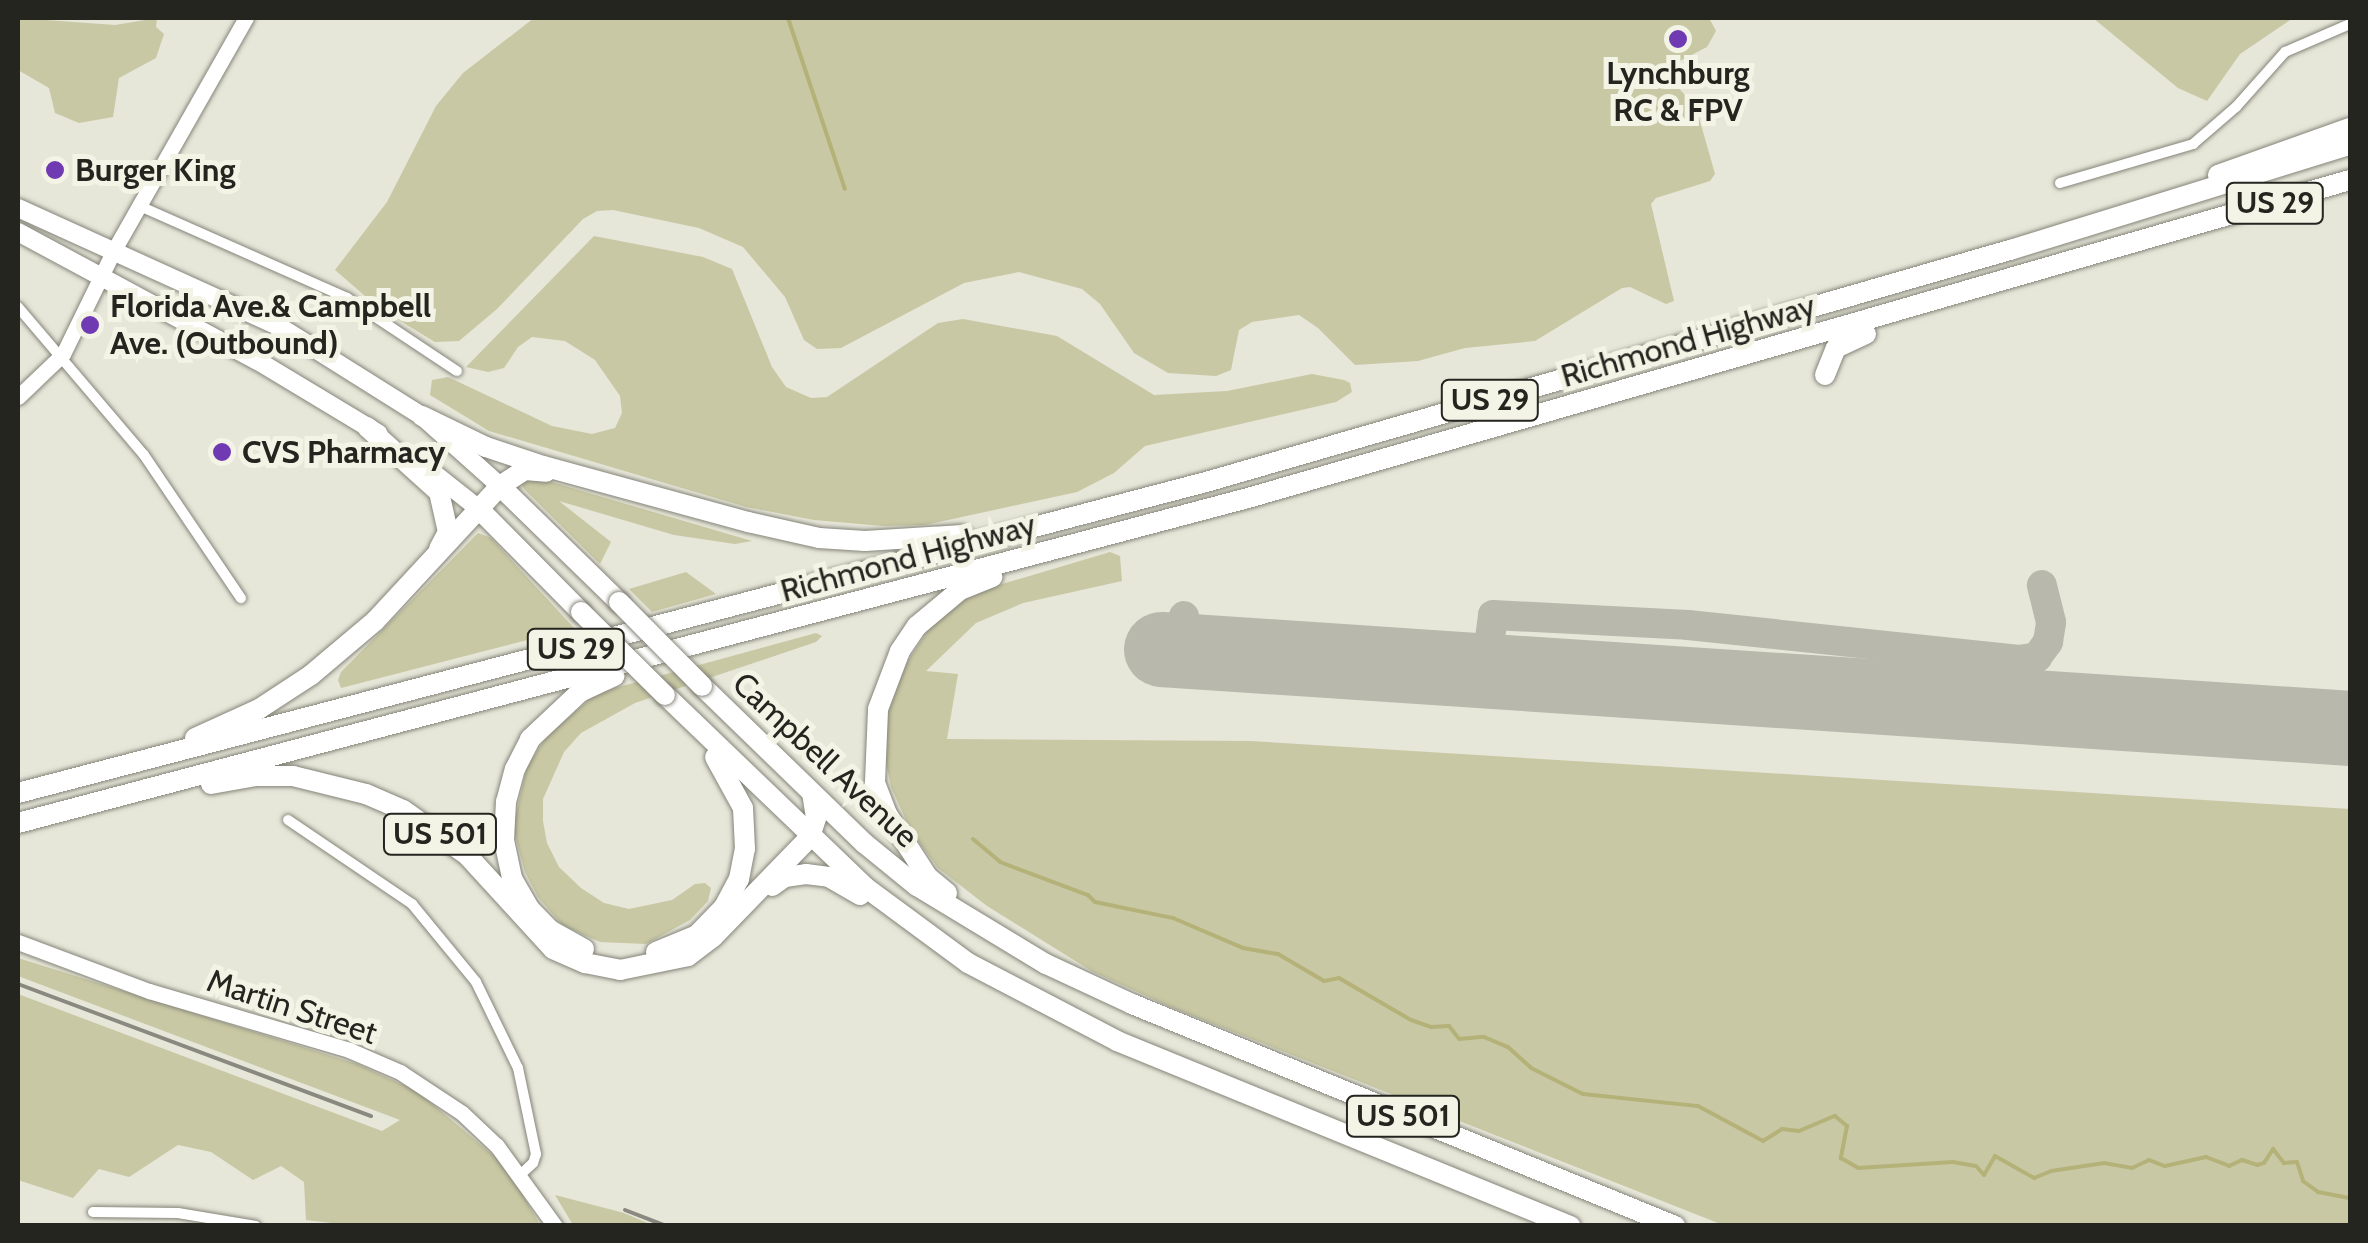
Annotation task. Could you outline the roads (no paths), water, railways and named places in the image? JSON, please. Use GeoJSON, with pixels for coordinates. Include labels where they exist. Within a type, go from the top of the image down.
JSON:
{"type":"FeatureCollection","features":[{"type":"Feature","properties":{"kind":"highway"},"geometry":{"type":"LineString","coordinates":[[2010,250],[2031,234],[2329,139],[2350,128]]}},
{"type":"Feature","properties":{"kind":"highway","name":"Richmond Highway"},"geometry":{"type":"LineString","coordinates":[[1122,504],[2010,250],[2350,145]]}},
{"type":"Feature","properties":{"kind":"highway","name":"Richmond Highway"},"geometry":{"type":"LineString","coordinates":[[691,646],[1065,548],[2350,180]]}},
{"type":"Feature","properties":{"kind":"highway"},"geometry":{"type":"LineString","coordinates":[[1763,350],[1800,351],[1825,375],[1832,352],[1859,336],[2125,255],[2148,240]]}},
{"type":"Feature","properties":{"kind":"highway"},"geometry":{"type":"LineString","coordinates":[[422,416],[486,447],[621,488],[766,526],[865,542],[927,541],[1122,504]]}},
{"type":"Feature","properties":{"kind":"highway"},"geometry":{"type":"LineString","coordinates":[[368,427],[439,492],[448,532],[432,562]]}},
{"type":"Feature","properties":{"kind":"highway"},"geometry":{"type":"LineString","coordinates":[[24,792],[198,737],[259,709],[311,676],[432,562],[500,486],[525,470],[621,488]]}},
{"type":"Feature","properties":{"kind":"highway","name":"Campbell Avenue"},"geometry":{"type":"LineString","coordinates":[[500,486],[812,794],[917,886],[1046,964],[1132,1004],[1675,1226]]}},
{"type":"Feature","properties":{"kind":"highway","name":"US 29"},"geometry":{"type":"LineString","coordinates":[[24,792],[1122,504]]}},
{"type":"Feature","properties":{"kind":"highway","name":"Campbell Avenue"},"geometry":{"type":"LineString","coordinates":[[479,509],[810,838],[926,935],[968,963],[1117,1040],[1571,1226]]}},
{"type":"Feature","properties":{"kind":"highway"},"geometry":{"type":"LineString","coordinates":[[1046,964],[927,876],[887,814],[876,782],[874,742],[888,680],[917,626],[960,590],[1026,568],[1065,548]]}},
{"type":"Feature","properties":{"kind":"highway"},"geometry":{"type":"LineString","coordinates":[[688,717],[728,774],[743,808],[745,849],[740,879],[724,907],[697,935],[672,947],[642,956],[606,956],[576,946],[550,930],[529,908],[512,878],[504,840],[514,769],[540,727],[580,692],[691,646]]}},
{"type":"Feature","properties":{"kind":"highway","name":"US 29"},"geometry":{"type":"LineString","coordinates":[[18,823],[691,646]]}},
{"type":"Feature","properties":{"kind":"highway","name":"US 501"},"geometry":{"type":"LineString","coordinates":[[62,812],[256,776],[329,783],[366,794],[433,829],[480,868],[552,949],[585,963],[620,970],[688,956],[757,895],[784,877],[829,877],[926,935]]}},
{"type":"Feature","properties":{"kind":"highway"},"geometry":{"type":"LineString","coordinates":[[757,895],[810,838],[816,818],[812,794]]}},
{"type":"Feature","properties":{"kind":"main road","name":"Campbell Avenue"},"geometry":{"type":"LineString","coordinates":[[18,208],[280,326],[422,416],[500,486]]}},
{"type":"Feature","properties":{"kind":"main road","name":"Campbell Avenue"},"geometry":{"type":"LineString","coordinates":[[18,232],[102,275],[368,427],[479,509]]}},
{"type":"Feature","properties":{"kind":"street"},"geometry":{"type":"LineString","coordinates":[[18,397],[62,354],[114,250],[142,207],[246,18]]}},
{"type":"Feature","properties":{"kind":"street"},"geometry":{"type":"LineString","coordinates":[[2060,183],[2193,144],[2236,107],[2284,52],[2350,26]]}},
{"type":"Feature","properties":{"kind":"street"},"geometry":{"type":"LineString","coordinates":[[142,207],[348,298],[457,371]]}},
{"type":"Feature","properties":{"kind":"street"},"geometry":{"type":"LineString","coordinates":[[18,307],[62,354],[144,456],[241,598]]}},
{"type":"Feature","properties":{"kind":"street"},"geometry":{"type":"LineString","coordinates":[[288,820],[412,904],[476,982],[518,1068],[536,1154],[534,1163],[521,1174]]}},
{"type":"Feature","properties":{"kind":"street","name":"Martin Street"},"geometry":{"type":"LineString","coordinates":[[18,942],[148,991],[349,1050],[400,1072],[462,1113],[521,1174],[555,1226]]}},
{"type":"Feature","properties":{"kind":"street"},"geometry":{"type":"LineString","coordinates":[[93,1212],[178,1214],[256,1226]]}},
{"type":"Feature","properties":{"kind":"waterway"},"geometry":{"type":"LineString","coordinates":[[788,18],[845,189]]}},
{"type":"Feature","properties":{"kind":"waterway"},"geometry":{"type":"LineString","coordinates":[[973,839],[1000,862],[1088,895],[1095,902],[1173,918],[1243,948],[1278,954],[1324,981],[1339,978],[1411,1020],[1431,1027],[1449,1026],[1459,1039],[1484,1037],[1508,1047],[1531,1068],[1583,1094],[1698,1106],[1763,1141],[1782,1129],[1799,1131],[1835,1116],[1847,1126],[1841,1158],[1858,1168],[1953,1162],[1976,1166],[1984,1175],[1995,1156],[2034,1178],[2051,1171],[2104,1163],[2132,1168],[2149,1160],[2165,1166],[2206,1157],[2229,1166],[2242,1160],[2257,1165],[2264,1163],[2273,1149],[2284,1163],[2297,1162],[2303,1181],[2318,1192],[2350,1198]]}},
{"type":"Feature","properties":{"kind":"railway"},"geometry":{"type":"LineString","coordinates":[[18,984],[371,1116]]}},
{"type":"Feature","properties":{"kind":"railway"},"geometry":{"type":"LineString","coordinates":[[625,1210],[666,1226]]}},
{"type":"Feature","properties":{"kind":"place","name":"Lynchburg RC & FPV"},"geometry":{"type":"Point","coordinates":[1678,39]}},
{"type":"Feature","properties":{"kind":"place","name":"Burger King"},"geometry":{"type":"Point","coordinates":[55,170]}},
{"type":"Feature","properties":{"kind":"place","name":"Florida Ave.& Campbell Ave. (Outbound)"},"geometry":{"type":"Point","coordinates":[90,325]}},
{"type":"Feature","properties":{"kind":"place","name":"CVS Pharmacy"},"geometry":{"type":"Point","coordinates":[222,452]}}]}
